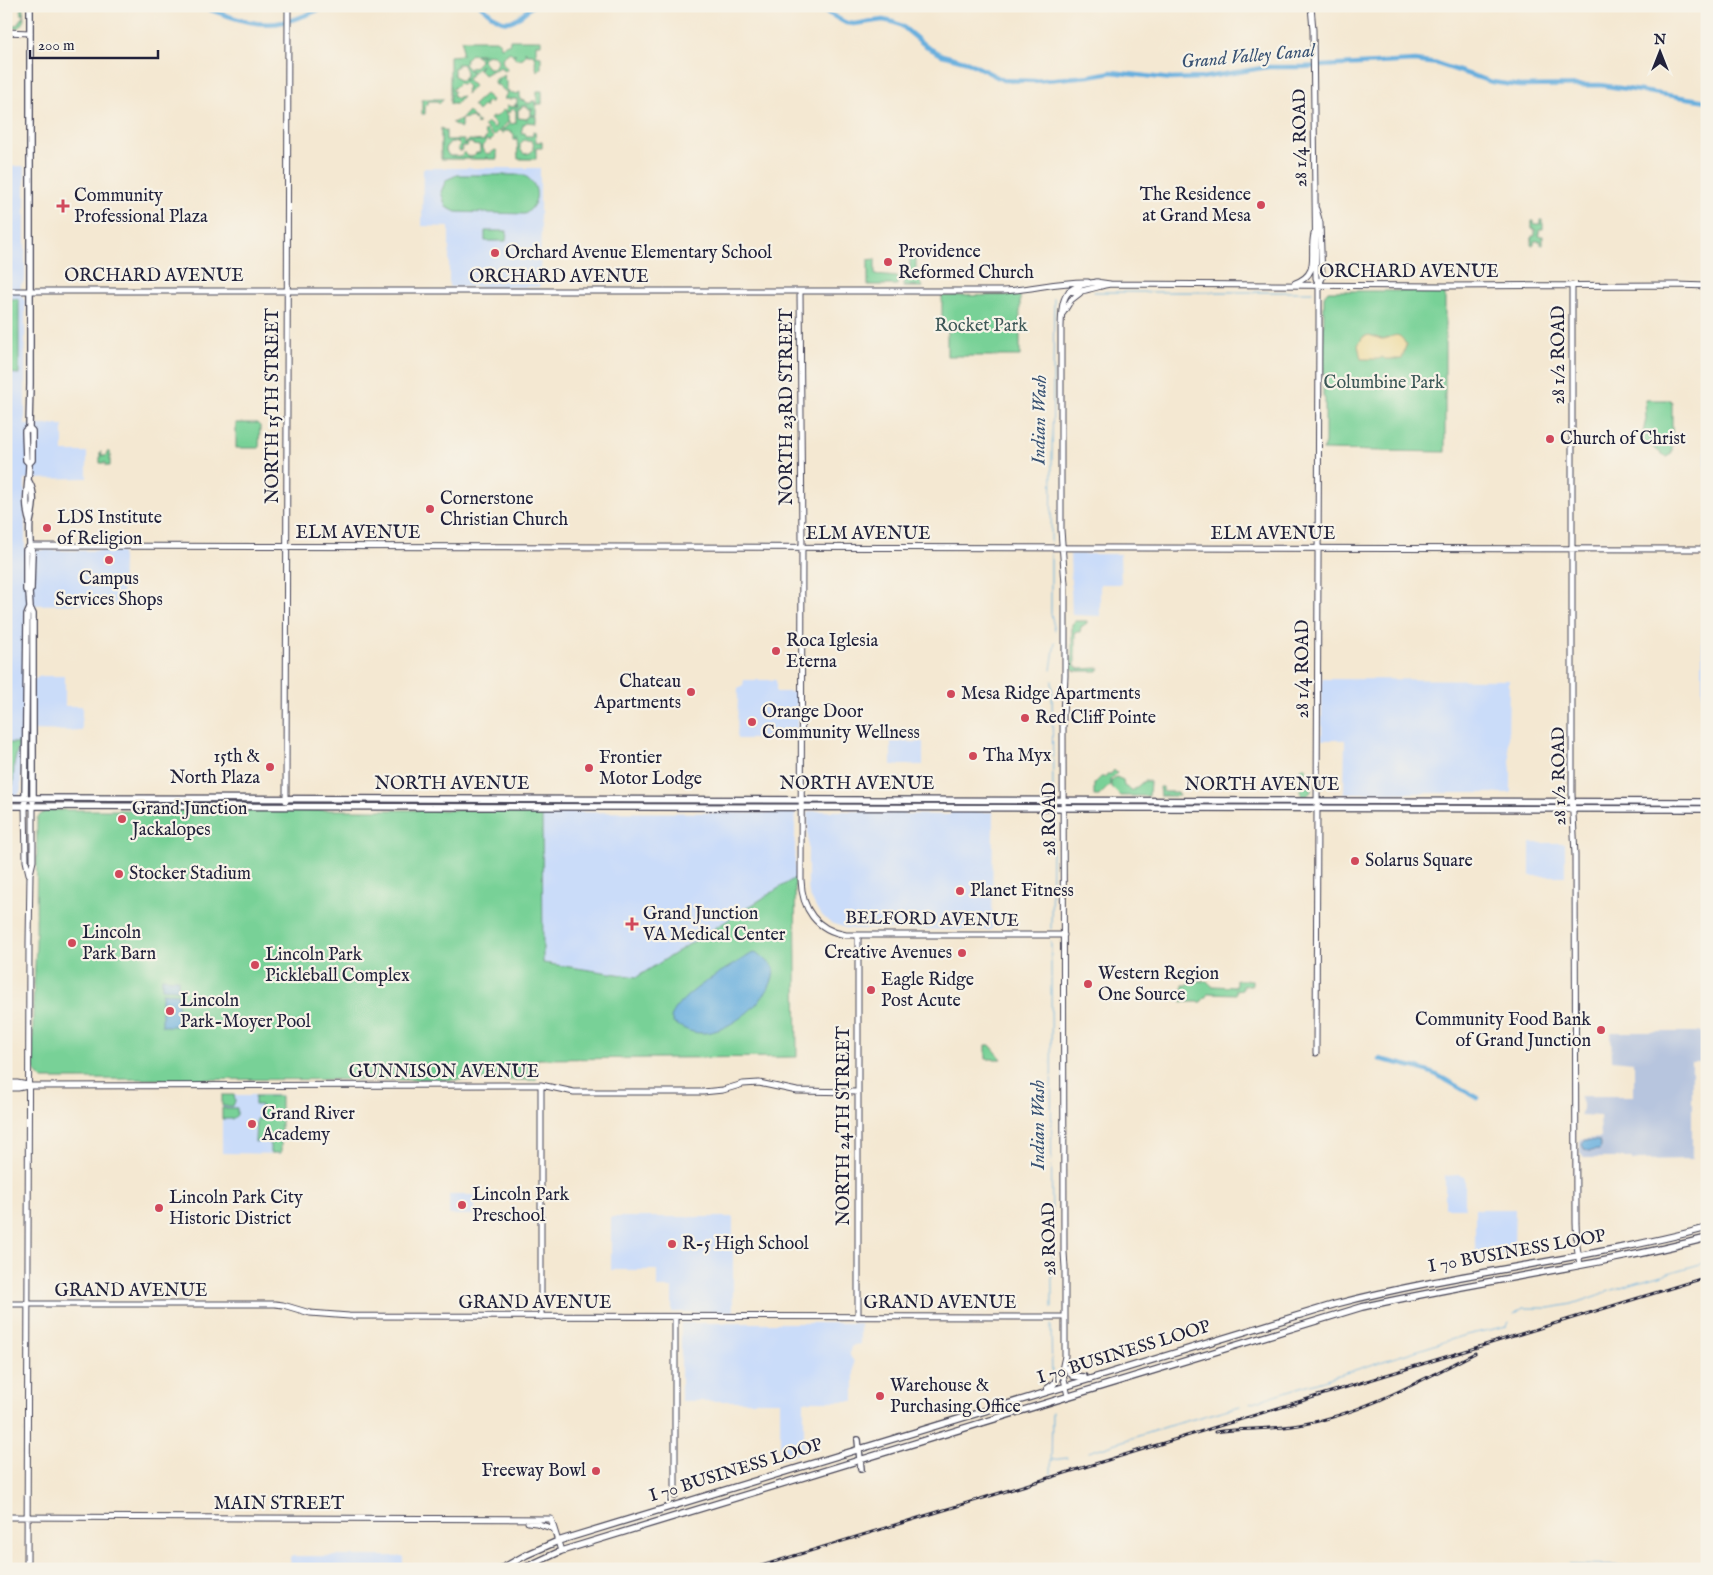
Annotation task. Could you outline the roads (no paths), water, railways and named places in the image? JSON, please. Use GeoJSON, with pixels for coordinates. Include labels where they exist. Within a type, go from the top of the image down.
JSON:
{"type":"FeatureCollection","features":[{"type":"Feature","properties":{"kind":"main road"},"geometry":{"type":"LineString","coordinates":[[30,6],[29,428],[32,431],[32,460],[29,463],[26,514],[30,522],[30,546],[32,552],[31,589],[29,592],[30,608],[33,614],[33,806]]}},
{"type":"Feature","properties":{"kind":"main road"},"geometry":{"type":"LineString","coordinates":[[25,806],[27,614],[30,608]]}},
{"type":"Feature","properties":{"kind":"main road","name":"NORTH AVENUE"},"geometry":{"type":"LineString","coordinates":[[6,798],[1704,802]]}},
{"type":"Feature","properties":{"kind":"main road"},"geometry":{"type":"LineString","coordinates":[[158,806],[172,802],[189,802],[195,798]]}},
{"type":"Feature","properties":{"kind":"main road"},"geometry":{"type":"LineString","coordinates":[[413,799],[413,806]]}},
{"type":"Feature","properties":{"kind":"main road"},"geometry":{"type":"LineString","coordinates":[[524,807],[534,803],[545,803],[549,799]]}},
{"type":"Feature","properties":{"kind":"main road"},"geometry":{"type":"LineString","coordinates":[[555,807],[562,802],[579,802],[593,799]]}},
{"type":"Feature","properties":{"kind":"main road"},"geometry":{"type":"LineString","coordinates":[[620,799],[620,807]]}},
{"type":"Feature","properties":{"kind":"main road"},"geometry":{"type":"LineString","coordinates":[[647,807],[651,803],[667,803],[672,799]]}},
{"type":"Feature","properties":{"kind":"main road"},"geometry":{"type":"LineString","coordinates":[[672,807],[680,802],[697,802],[706,799]]}},
{"type":"Feature","properties":{"kind":"main road"},"geometry":{"type":"LineString","coordinates":[[958,807],[970,803],[987,803],[993,800]]}},
{"type":"Feature","properties":{"kind":"main road"},"geometry":{"type":"LineString","coordinates":[[996,807],[1003,802],[1022,803],[1030,800]]}},
{"type":"Feature","properties":{"kind":"main road"},"geometry":{"type":"LineString","coordinates":[[1116,807],[1131,804],[1148,804],[1154,800]]}},
{"type":"Feature","properties":{"kind":"main road"},"geometry":{"type":"LineString","coordinates":[[1158,808],[1164,803],[1181,803],[1194,800]]}},
{"type":"Feature","properties":{"kind":"main road"},"geometry":{"type":"LineString","coordinates":[[1223,800],[1225,808]]}},
{"type":"Feature","properties":{"kind":"main road"},"geometry":{"type":"LineString","coordinates":[[1347,808],[1383,801]]}},
{"type":"Feature","properties":{"kind":"main road"},"geometry":{"type":"LineString","coordinates":[[1379,808],[1385,804],[1405,804],[1416,801]]}},
{"type":"Feature","properties":{"kind":"main road"},"geometry":{"type":"LineString","coordinates":[[1440,808],[1445,801]]}},
{"type":"Feature","properties":{"kind":"main road"},"geometry":{"type":"LineString","coordinates":[[1469,808],[1486,804],[1502,804],[1508,801]]}},
{"type":"Feature","properties":{"kind":"main road"},"geometry":{"type":"LineString","coordinates":[[1507,808],[1513,804],[1532,804],[1540,801]]}},
{"type":"Feature","properties":{"kind":"main road"},"geometry":{"type":"LineString","coordinates":[[1604,809],[1614,805],[1634,805],[1645,802]]}},
{"type":"Feature","properties":{"kind":"main road"},"geometry":{"type":"LineString","coordinates":[[1642,809],[1648,804],[1674,802]]}},
{"type":"Feature","properties":{"kind":"main road"},"geometry":{"type":"LineString","coordinates":[[1695,809],[1704,802]]}},
{"type":"Feature","properties":{"kind":"main road","name":"NORTH AVENUE"},"geometry":{"type":"LineString","coordinates":[[6,806],[1707,809]]}},
{"type":"Feature","properties":{"kind":"main road","name":"I 70 BUSINESS LOOP"},"geometry":{"type":"LineString","coordinates":[[502,1569],[526,1555],[558,1541],[1096,1376],[1368,1296],[1438,1281],[1655,1241],[1707,1228]]}},
{"type":"Feature","properties":{"kind":"main road","name":"I 70 BUSINESS LOOP"},"geometry":{"type":"LineString","coordinates":[[522,1569],[561,1551],[987,1420],[1369,1306],[1439,1291],[1647,1253],[1707,1238]]}},
{"type":"Feature","properties":{"kind":"main road"},"geometry":{"type":"LineString","coordinates":[[1368,1296],[1369,1306]]}},
{"type":"Feature","properties":{"kind":"main road"},"geometry":{"type":"LineString","coordinates":[[1213,1341],[1218,1350]]}},
{"type":"Feature","properties":{"kind":"main road"},"geometry":{"type":"LineString","coordinates":[[1027,1398],[1051,1387],[1065,1369],[1075,1377],[1096,1376]]}},
{"type":"Feature","properties":{"kind":"main road"},"geometry":{"type":"LineString","coordinates":[[981,1403],[987,1420]]}},
{"type":"Feature","properties":{"kind":"main road"},"geometry":{"type":"LineString","coordinates":[[858,1440],[861,1469]]}},
{"type":"Feature","properties":{"kind":"street","name":"NORTH 15TH STREET"},"geometry":{"type":"LineString","coordinates":[[286,806],[288,6]]}},
{"type":"Feature","properties":{"kind":"street","name":"28 1/4 ROAD"},"geometry":{"type":"LineString","coordinates":[[1311,6],[1314,72],[1316,278],[1319,285]]}},
{"type":"Feature","properties":{"kind":"street"},"geometry":{"type":"LineString","coordinates":[[6,32],[30,33]]}},
{"type":"Feature","properties":{"kind":"street","name":"28 1/4 ROAD"},"geometry":{"type":"LineString","coordinates":[[1316,209],[1320,223],[1322,278],[1319,285],[1316,1053]]}},
{"type":"Feature","properties":{"kind":"street"},"geometry":{"type":"LineString","coordinates":[[1286,285],[1303,280],[1310,272],[1312,268],[1312,242],[1316,226]]}},
{"type":"Feature","properties":{"kind":"street"},"geometry":{"type":"LineString","coordinates":[[1061,282],[1069,291],[1080,285],[1098,282]]}},
{"type":"Feature","properties":{"kind":"street","name":"ORCHARD AVENUE"},"geometry":{"type":"LineString","coordinates":[[6,290],[1003,291],[1061,282],[1098,282],[1110,284],[1707,286]]}},
{"type":"Feature","properties":{"kind":"street","name":"ORCHARD AVENUE"},"geometry":{"type":"LineString","coordinates":[[1069,291],[1082,291],[1110,284]]}},
{"type":"Feature","properties":{"kind":"street","name":"28 1/2 ROAD"},"geometry":{"type":"LineString","coordinates":[[1572,285],[1576,1223],[1580,1266]]}},
{"type":"Feature","properties":{"kind":"street","name":"NORTH 23RD STREET"},"geometry":{"type":"LineString","coordinates":[[800,291],[802,547],[801,886],[803,900],[808,911]]}},
{"type":"Feature","properties":{"kind":"street","name":"28 ROAD"},"geometry":{"type":"LineString","coordinates":[[1068,1396],[1065,1369],[1063,715],[1065,584],[1062,548],[1061,327],[1064,299],[1069,291]]}},
{"type":"Feature","properties":{"kind":"street"},"geometry":{"type":"LineString","coordinates":[[1062,313],[1082,291]]}},
{"type":"Feature","properties":{"kind":"street","name":"ELM AVENUE"},"geometry":{"type":"LineString","coordinates":[[30,546],[1707,548]]}},
{"type":"Feature","properties":{"kind":"street"},"geometry":{"type":"LineString","coordinates":[[25,806],[26,861],[30,874]]}},
{"type":"Feature","properties":{"kind":"street"},"geometry":{"type":"LineString","coordinates":[[27,1569],[28,1086],[30,874],[33,860],[33,806]]}},
{"type":"Feature","properties":{"kind":"street","name":"BELFORD AVENUE"},"geometry":{"type":"LineString","coordinates":[[808,911],[817,922],[828,929],[838,933],[858,935],[1064,935]]}},
{"type":"Feature","properties":{"kind":"street","name":"NORTH 24TH STREET"},"geometry":{"type":"LineString","coordinates":[[858,935],[858,1317]]}},
{"type":"Feature","properties":{"kind":"street","name":"GUNNISON AVENUE"},"geometry":{"type":"LineString","coordinates":[[6,1082],[28,1086]]}},
{"type":"Feature","properties":{"kind":"street","name":"GUNNISON AVENUE"},"geometry":{"type":"LineString","coordinates":[[6,1088],[28,1086],[541,1085],[574,1092],[703,1092],[723,1090],[743,1084],[759,1083],[798,1091],[858,1092]]}},
{"type":"Feature","properties":{"kind":"street"},"geometry":{"type":"LineString","coordinates":[[540,1317],[541,1085]]}},
{"type":"Feature","properties":{"kind":"street","name":"GRAND AVENUE"},"geometry":{"type":"LineString","coordinates":[[6,1304],[275,1304],[301,1311],[337,1316],[1065,1317]]}},
{"type":"Feature","properties":{"kind":"street"},"geometry":{"type":"LineString","coordinates":[[675,1317],[675,1496]]}},
{"type":"Feature","properties":{"kind":"street","name":"MAIN STREET"},"geometry":{"type":"LineString","coordinates":[[6,1518],[551,1519],[554,1529]]}},
{"type":"Feature","properties":{"kind":"street"},"geometry":{"type":"LineString","coordinates":[[496,1519],[536,1523],[554,1529],[561,1551]]}},
{"type":"Feature","properties":{"kind":"water"},"geometry":{"type":"Polygon","coordinates":[[[753,953],[762,957],[774,968],[773,979],[767,990],[748,1011],[737,1020],[713,1032],[694,1032],[673,1023],[671,1017],[676,1008],[695,989],[753,953]]]}},
{"type":"Feature","properties":{"kind":"water","name":"Lincoln Park-Moyer Pool"},"geometry":{"type":"Polygon","coordinates":[[[162,978],[178,979],[178,989],[162,988],[162,978]]]}},
{"type":"Feature","properties":{"kind":"water","name":"Lincoln Park-Moyer Pool"},"geometry":{"type":"Polygon","coordinates":[[[162,993],[178,994],[177,1026],[162,1026],[162,993]]]}},
{"type":"Feature","properties":{"kind":"water"},"geometry":{"type":"Polygon","coordinates":[[[1585,1140],[1599,1141],[1601,1148],[1588,1151],[1584,1149],[1582,1143],[1585,1140]]]}},
{"type":"Feature","properties":{"kind":"waterway","name":"Grand Valley Canal"},"geometry":{"type":"LineString","coordinates":[[200,6],[230,17],[263,24],[290,21],[328,6]]}},
{"type":"Feature","properties":{"kind":"waterway","name":"Grand Valley Canal"},"geometry":{"type":"LineString","coordinates":[[481,6],[496,18],[507,22],[517,18],[532,6]]}},
{"type":"Feature","properties":{"kind":"waterway","name":"Grand Valley Canal"},"geometry":{"type":"LineString","coordinates":[[807,6],[826,12],[846,23],[854,24],[883,20],[893,22],[902,26],[927,47],[942,55],[968,62],[1003,80],[1034,81],[1112,72],[1171,79],[1201,78],[1268,67],[1415,61],[1438,64],[1492,82],[1520,86],[1600,85],[1707,101]]}},
{"type":"Feature","properties":{"kind":"waterway","name":"Indian Wash"},"geometry":{"type":"LineString","coordinates":[[1094,292],[1312,292]]}},
{"type":"Feature","properties":{"kind":"waterway","name":"Indian Wash"},"geometry":{"type":"LineString","coordinates":[[1051,542],[1054,298]]}},
{"type":"Feature","properties":{"kind":"waterway","name":"Indian Wash"},"geometry":{"type":"LineString","coordinates":[[1051,554],[1051,614],[1055,631]]}},
{"type":"Feature","properties":{"kind":"waterway","name":"Indian Wash"},"geometry":{"type":"LineString","coordinates":[[1051,670],[1055,642]]}},
{"type":"Feature","properties":{"kind":"waterway","name":"Indian Wash"},"geometry":{"type":"LineString","coordinates":[[1052,681],[1053,792]]}},
{"type":"Feature","properties":{"kind":"waterway","name":"Indian Wash"},"geometry":{"type":"LineString","coordinates":[[1053,840],[1052,823],[1054,815]]}},
{"type":"Feature","properties":{"kind":"waterway","name":"Indian Wash"},"geometry":{"type":"LineString","coordinates":[[1051,929],[1052,849]]}},
{"type":"Feature","properties":{"kind":"waterway","name":"Indian Wash"},"geometry":{"type":"LineString","coordinates":[[1051,942],[1052,1308]]}},
{"type":"Feature","properties":{"kind":"waterway"},"geometry":{"type":"LineString","coordinates":[[1379,1059],[1418,1068],[1437,1075],[1478,1098]]}},
{"type":"Feature","properties":{"kind":"waterway"},"geometry":{"type":"LineString","coordinates":[[1514,1314],[1523,1308],[1550,1308],[1572,1304],[1627,1285],[1707,1262]]}},
{"type":"Feature","properties":{"kind":"waterway"},"geometry":{"type":"LineString","coordinates":[[1250,1403],[1466,1335],[1507,1326],[1509,1322]]}},
{"type":"Feature","properties":{"kind":"waterway","name":"Indian Wash"},"geometry":{"type":"LineString","coordinates":[[1051,1325],[1052,1376]]}},
{"type":"Feature","properties":{"kind":"waterway"},"geometry":{"type":"LineString","coordinates":[[1089,1452],[1172,1425],[1240,1406]]}},
{"type":"Feature","properties":{"kind":"waterway","name":"Indian Wash"},"geometry":{"type":"LineString","coordinates":[[1051,1474],[1052,1412]]}},
{"type":"Feature","properties":{"kind":"waterway"},"geometry":{"type":"LineString","coordinates":[[1052,1460],[1067,1458]]}},
{"type":"Feature","properties":{"kind":"waterway"},"geometry":{"type":"LineString","coordinates":[[1569,1565],[1707,1567]]}},
{"type":"Feature","properties":{"kind":"railway"},"geometry":{"type":"LineString","coordinates":[[751,1569],[1707,1277]]}},
{"type":"Feature","properties":{"kind":"railway"},"geometry":{"type":"LineString","coordinates":[[1215,1432],[1289,1427],[1322,1420],[1389,1396],[1475,1353]]}},
{"type":"Feature","properties":{"kind":"place","name":"The Residence at Grand Mesa"},"geometry":{"type":"Point","coordinates":[1261,205]}},
{"type":"Feature","properties":{"kind":"place","name":"Community Professional Plaza"},"geometry":{"type":"Point","coordinates":[63,206]}},
{"type":"Feature","properties":{"kind":"place","name":"Orchard Avenue Elementary School"},"geometry":{"type":"Point","coordinates":[495,253]}},
{"type":"Feature","properties":{"kind":"place","name":"Providence Reformed Church"},"geometry":{"type":"Point","coordinates":[888,262]}},
{"type":"Feature","properties":{"kind":"place","name":"Church of Christ"},"geometry":{"type":"Point","coordinates":[1550,439]}},
{"type":"Feature","properties":{"kind":"place","name":"Cornerstone Christian Church"},"geometry":{"type":"Point","coordinates":[430,509]}},
{"type":"Feature","properties":{"kind":"place","name":"LDS Institute of Religion"},"geometry":{"type":"Point","coordinates":[47,528]}},
{"type":"Feature","properties":{"kind":"place","name":"Campus Services Shops"},"geometry":{"type":"Point","coordinates":[109,560]}},
{"type":"Feature","properties":{"kind":"place","name":"Roca Iglesia Eterna"},"geometry":{"type":"Point","coordinates":[776,651]}},
{"type":"Feature","properties":{"kind":"place","name":"Chateau Apartments"},"geometry":{"type":"Point","coordinates":[691,692]}},
{"type":"Feature","properties":{"kind":"place","name":"Mesa Ridge Apartments"},"geometry":{"type":"Point","coordinates":[951,694]}},
{"type":"Feature","properties":{"kind":"place","name":"Red Cliff Pointe"},"geometry":{"type":"Point","coordinates":[1025,718]}},
{"type":"Feature","properties":{"kind":"place","name":"Orange Door Community Wellness"},"geometry":{"type":"Point","coordinates":[752,722]}},
{"type":"Feature","properties":{"kind":"place","name":"Tha Myx"},"geometry":{"type":"Point","coordinates":[973,756]}},
{"type":"Feature","properties":{"kind":"place","name":"15th & North Plaza"},"geometry":{"type":"Point","coordinates":[270,767]}},
{"type":"Feature","properties":{"kind":"place","name":"Frontier Motor Lodge"},"geometry":{"type":"Point","coordinates":[589,768]}},
{"type":"Feature","properties":{"kind":"place","name":"Grand Junction Jackalopes"},"geometry":{"type":"Point","coordinates":[122,819]}},
{"type":"Feature","properties":{"kind":"place","name":"Solarus Square"},"geometry":{"type":"Point","coordinates":[1355,861]}},
{"type":"Feature","properties":{"kind":"place","name":"Stocker Stadium"},"geometry":{"type":"Point","coordinates":[119,874]}},
{"type":"Feature","properties":{"kind":"place","name":"Planet Fitness"},"geometry":{"type":"Point","coordinates":[960,891]}},
{"type":"Feature","properties":{"kind":"place","name":"Grand Junction VA Medical Center"},"geometry":{"type":"Point","coordinates":[632,924]}},
{"type":"Feature","properties":{"kind":"place","name":"Lincoln Park Barn"},"geometry":{"type":"Point","coordinates":[72,943]}},
{"type":"Feature","properties":{"kind":"place","name":"Creative Avenues"},"geometry":{"type":"Point","coordinates":[962,953]}},
{"type":"Feature","properties":{"kind":"place","name":"Lincoln Park Pickleball Complex"},"geometry":{"type":"Point","coordinates":[255,965]}},
{"type":"Feature","properties":{"kind":"place","name":"Western Region One Source"},"geometry":{"type":"Point","coordinates":[1088,984]}},
{"type":"Feature","properties":{"kind":"place","name":"Eagle Ridge Post Acute"},"geometry":{"type":"Point","coordinates":[871,990]}},
{"type":"Feature","properties":{"kind":"place","name":"Lincoln Park-Moyer Pool"},"geometry":{"type":"Point","coordinates":[170,1011]}},
{"type":"Feature","properties":{"kind":"place","name":"Community Food Bank of Grand Junction"},"geometry":{"type":"Point","coordinates":[1601,1030]}},
{"type":"Feature","properties":{"kind":"place","name":"Grand River Academy"},"geometry":{"type":"Point","coordinates":[252,1124]}},
{"type":"Feature","properties":{"kind":"place","name":"Lincoln Park Preschool"},"geometry":{"type":"Point","coordinates":[462,1205]}},
{"type":"Feature","properties":{"kind":"place","name":"Lincoln Park City Historic District"},"geometry":{"type":"Point","coordinates":[159,1208]}},
{"type":"Feature","properties":{"kind":"place","name":"R-5 High School"},"geometry":{"type":"Point","coordinates":[672,1244]}},
{"type":"Feature","properties":{"kind":"place","name":"Warehouse & Purchasing Office"},"geometry":{"type":"Point","coordinates":[880,1396]}},
{"type":"Feature","properties":{"kind":"place","name":"Freeway Bowl"},"geometry":{"type":"Point","coordinates":[596,1471]}},
{"type":"Feature","properties":{"kind":"park label","name":"Rocket Park"},"geometry":{"type":"Point","coordinates":[981,326]}},
{"type":"Feature","properties":{"kind":"park label","name":"Columbine Park"},"geometry":{"type":"Point","coordinates":[1384,383]}}]}
